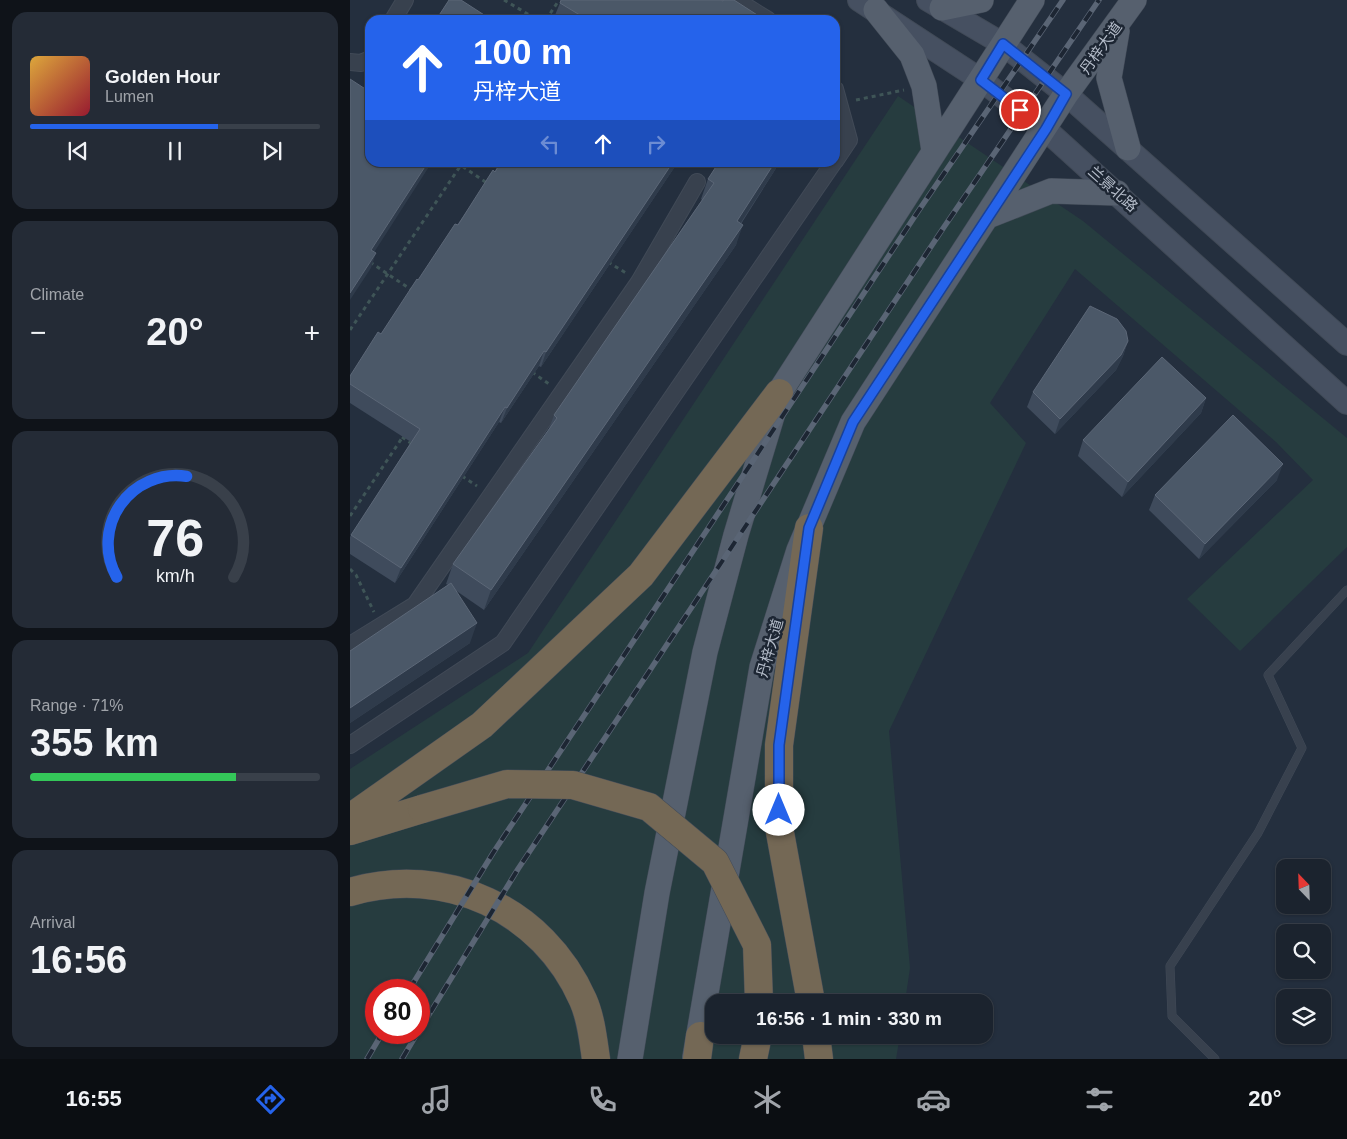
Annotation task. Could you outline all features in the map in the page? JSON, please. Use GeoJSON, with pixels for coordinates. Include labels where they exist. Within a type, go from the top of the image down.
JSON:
{"type":"FeatureCollection","features":[{"type":"Feature","properties":{"kind":"highway"},"geometry":{"type":"LineString","coordinates":[[350,818],[482,725],[640,575],[779,394]]}},
{"type":"Feature","properties":{"kind":"highway"},"geometry":{"type":"LineString","coordinates":[[809,528],[779,745],[779,827],[810,994]]}},
{"type":"Feature","properties":{"kind":"highway"},"geometry":{"type":"LineString","coordinates":[[350,831],[507,784],[573,785],[649,807],[715,862],[757,945],[758,994]]}},
{"type":"Feature","properties":{"kind":"highway"},"geometry":{"type":"LineString","coordinates":[[350,892],[389,884],[423,884],[461,890],[494,904],[523,922],[550,947],[576,987],[589,1020],[596,1059]]}},
{"type":"Feature","properties":{"kind":"highway"},"geometry":{"type":"LineString","coordinates":[[753,1059],[756,1044]]}},
{"type":"Feature","properties":{"kind":"highway"},"geometry":{"type":"LineString","coordinates":[[817,1044],[818,1059]]}},
{"type":"Feature","properties":{"kind":"main road"},"geometry":{"type":"LineString","coordinates":[[935,4],[981,0]]}},
{"type":"Feature","properties":{"kind":"main road"},"geometry":{"type":"LineString","coordinates":[[630,1059],[657,893],[705,652],[736,535],[779,394],[1032,0]]}},
{"type":"Feature","properties":{"kind":"main road","name":"丹梓大道"},"geometry":{"type":"LineString","coordinates":[[697,1051],[762,668],[800,550],[853,422],[1046,129],[1066,94],[1134,0]]}},
{"type":"Feature","properties":{"kind":"main road"},"geometry":{"type":"LineString","coordinates":[[935,4],[1003,44],[1066,94],[1347,344]]}},
{"type":"Feature","properties":{"kind":"main road"},"geometry":{"type":"LineString","coordinates":[[867,5],[912,55],[924,86],[934,151]]}},
{"type":"Feature","properties":{"kind":"main road","name":"兰景北路"},"geometry":{"type":"LineString","coordinates":[[867,5],[981,80],[1046,129],[1347,403]]}},
{"type":"Feature","properties":{"kind":"main road"},"geometry":{"type":"LineString","coordinates":[[1117,26],[1109,78],[1128,148]]}},
{"type":"Feature","properties":{"kind":"main road"},"geometry":{"type":"LineString","coordinates":[[988,216],[1051,191],[1117,193]]}},
{"type":"Feature","properties":{"kind":"street"},"geometry":{"type":"LineString","coordinates":[[396,15],[406,0]]}},
{"type":"Feature","properties":{"kind":"street"},"geometry":{"type":"LineString","coordinates":[[736,0],[760,15]]}},
{"type":"Feature","properties":{"kind":"street"},"geometry":{"type":"LineString","coordinates":[[350,62],[361,63],[365,61]]}},
{"type":"Feature","properties":{"kind":"street"},"geometry":{"type":"LineString","coordinates":[[840,108],[849,140],[840,153]]}},
{"type":"Feature","properties":{"kind":"street"},"geometry":{"type":"LineString","coordinates":[[350,745],[503,643],[831,167]]}},
{"type":"Feature","properties":{"kind":"street"},"geometry":{"type":"LineString","coordinates":[[350,645],[415,605],[639,282],[697,182]]}},
{"type":"Feature","properties":{"kind":"lane"},"geometry":{"type":"LineString","coordinates":[[1215,1059],[1172,1016],[1170,966],[1258,833],[1302,748],[1268,675],[1347,590]]}},
{"type":"Feature","properties":{"kind":"path"},"geometry":{"type":"LineString","coordinates":[[504,0],[530,15]]}},
{"type":"Feature","properties":{"kind":"path"},"geometry":{"type":"LineString","coordinates":[[549,15],[559,0]]}},
{"type":"Feature","properties":{"kind":"path"},"geometry":{"type":"LineString","coordinates":[[840,97],[924,86]]}},
{"type":"Feature","properties":{"kind":"path"},"geometry":{"type":"LineString","coordinates":[[350,330],[460,167]]}},
{"type":"Feature","properties":{"kind":"path"},"geometry":{"type":"LineString","coordinates":[[466,167],[492,186]]}},
{"type":"Feature","properties":{"kind":"path"},"geometry":{"type":"LineString","coordinates":[[600,257],[639,282]]}},
{"type":"Feature","properties":{"kind":"path"},"geometry":{"type":"LineString","coordinates":[[365,259],[419,295]]}},
{"type":"Feature","properties":{"kind":"path"},"geometry":{"type":"LineString","coordinates":[[530,370],[562,393]]}},
{"type":"Feature","properties":{"kind":"path"},"geometry":{"type":"LineString","coordinates":[[350,516],[408,429]]}},
{"type":"Feature","properties":{"kind":"path"},"geometry":{"type":"LineString","coordinates":[[402,437],[418,448]]}},
{"type":"Feature","properties":{"kind":"path"},"geometry":{"type":"LineString","coordinates":[[459,474],[491,495]]}},
{"type":"Feature","properties":{"kind":"path"},"geometry":{"type":"LineString","coordinates":[[350,569],[356,575],[380,627]]}},
{"type":"Feature","properties":{"kind":"green space"},"geometry":{"type":"Polygon","coordinates":[[[898,96],[1083,221],[1347,438],[1347,547],[1240,651],[1187,599],[1313,480],[1276,442],[1075,269],[990,403],[1026,443],[889,731],[910,968],[906,994],[705,994],[705,1044],[898,1044],[896,1059],[350,1059],[350,769],[528,653],[898,96]]]}},
{"type":"Feature","properties":{"kind":"building"},"geometry":{"type":"Polygon","coordinates":[[[449,0],[461,0],[484,15],[439,15],[449,0]]]}},
{"type":"Feature","properties":{"kind":"building"},"geometry":{"type":"Polygon","coordinates":[[[561,0],[734,0],[757,15],[580,15],[560,3],[561,0]]]}},
{"type":"Feature","properties":{"kind":"building"},"geometry":{"type":"Polygon","coordinates":[[[350,79],[365,89],[365,167],[425,167],[371,250],[376,253],[350,293],[350,79]]]}},
{"type":"Feature","properties":{"kind":"building"},"geometry":{"type":"Polygon","coordinates":[[[498,167],[670,167],[546,352],[544,351],[507,408],[505,407],[401,568],[351,535],[420,429],[350,384],[350,376],[378,332],[381,334],[455,224],[458,225],[493,170],[495,172],[498,167]]]}},
{"type":"Feature","properties":{"kind":"building"},"geometry":{"type":"Polygon","coordinates":[[[716,167],[772,167],[737,221],[743,225],[491,590],[453,564],[557,418],[554,415],[714,183],[708,179],[716,167]]]}},
{"type":"Feature","properties":{"kind":"building"},"geometry":{"type":"Polygon","coordinates":[[[1090,306],[1117,319],[1126,331],[1128,341],[1121,355],[1060,419],[1033,392],[1090,306]]]}},
{"type":"Feature","properties":{"kind":"building"},"geometry":{"type":"Polygon","coordinates":[[[1162,357],[1206,398],[1128,482],[1083,440],[1162,357]]]}},
{"type":"Feature","properties":{"kind":"building"},"geometry":{"type":"Polygon","coordinates":[[[1233,415],[1283,464],[1205,544],[1155,495],[1233,415]]]}},
{"type":"Feature","properties":{"kind":"building"},"geometry":{"type":"Polygon","coordinates":[[[451,583],[477,623],[350,708],[350,651],[451,583]]]}},
{"type":"Feature","properties":{"kind":"railway"},"geometry":{"type":"LineString","coordinates":[[416,979],[493,853],[919,210],[1063,0]]}},
{"type":"Feature","properties":{"kind":"railway"},"geometry":{"type":"LineString","coordinates":[[430,1013],[518,869],[944,227],[1099,0]]}},
{"type":"Feature","properties":{"kind":"railway"},"geometry":{"type":"LineString","coordinates":[[367,1059],[376,1044]]}},
{"type":"Feature","properties":{"kind":"railway"},"geometry":{"type":"LineString","coordinates":[[402,1059],[411,1044]]}},
{"type":"Feature","properties":{"kind":"route"},"geometry":{"type":"LineString","coordinates":[[779,810],[779,745],[809,528],[853,422],[1046,129],[1066,94],[1003,44],[981,80],[1020,110]]}}]}
